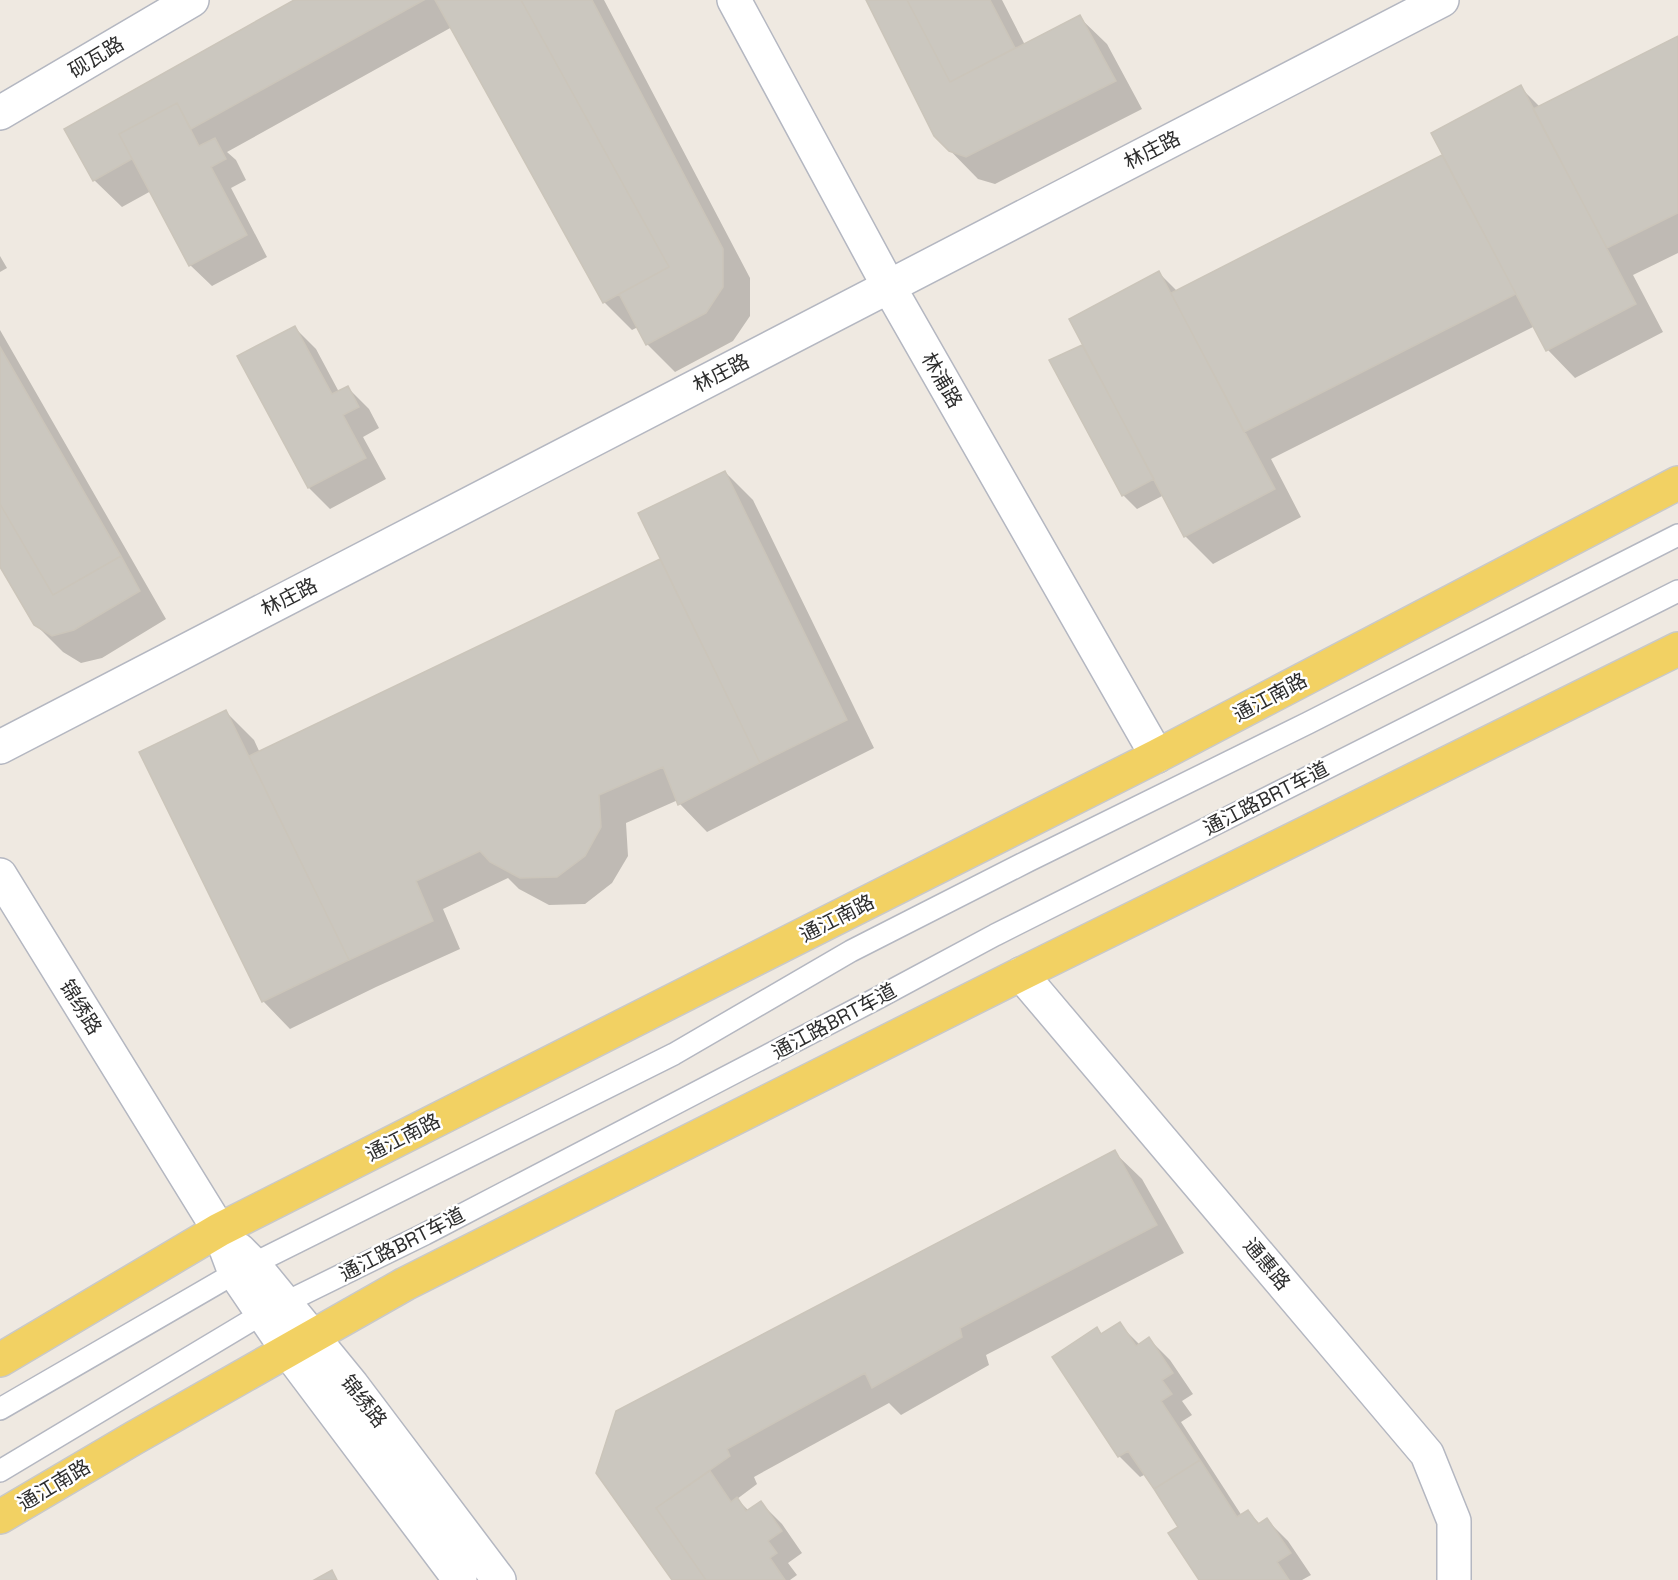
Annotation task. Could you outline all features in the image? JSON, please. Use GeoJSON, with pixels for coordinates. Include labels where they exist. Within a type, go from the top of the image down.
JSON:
{"type":"FeatureCollection","features":[{"type":"Feature","properties":{"kind":"main road","name":"通江南路"},"geometry":{"type":"LineString","coordinates":[[0,1360],[219,1230],[1157,756],[1678,483]]}},
{"type":"Feature","properties":{"kind":"main road","name":"通江南路"},"geometry":{"type":"LineString","coordinates":[[0,1517],[405,1284],[1021,974],[1678,649]]}},
{"type":"Feature","properties":{"kind":"street","name":"砚瓦路"},"geometry":{"type":"LineString","coordinates":[[0,113],[192,0]]}},
{"type":"Feature","properties":{"kind":"street","name":"林浦路"},"geometry":{"type":"LineString","coordinates":[[734,0],[889,286],[1157,756]]}},
{"type":"Feature","properties":{"kind":"street","name":"林庄路"},"geometry":{"type":"LineString","coordinates":[[0,747],[1442,0]]}},
{"type":"Feature","properties":{"kind":"street","name":"锦绣路"},"geometry":{"type":"LineString","coordinates":[[0,875],[244,1269],[300,1344],[460,1580]]}},
{"type":"Feature","properties":{"kind":"street","name":"通惠路"},"geometry":{"type":"LineString","coordinates":[[1021,974],[1427,1454],[1454,1521],[1454,1580]]}},
{"type":"Feature","properties":{"kind":"street","name":"锦绣路"},"geometry":{"type":"LineString","coordinates":[[300,1344],[352,1385],[499,1580]]}},
{"type":"Feature","properties":{"kind":"lane"},"geometry":{"type":"LineString","coordinates":[[0,1409],[244,1269],[674,1054],[861,946],[1678,535]]}},
{"type":"Feature","properties":{"kind":"lane","name":"通江路BRT车道"},"geometry":{"type":"LineString","coordinates":[[0,1471],[273,1308],[435,1228],[1006,929],[1678,591]]}},
{"type":"Feature","properties":{"kind":"building"},"geometry":{"type":"Polygon","coordinates":[[[294,0],[424,0],[191,129],[177,103],[119,134],[132,159],[93,181],[64,129],[294,0]]]}},
{"type":"Feature","properties":{"kind":"building"},"geometry":{"type":"Polygon","coordinates":[[[435,0],[521,0],[669,267],[603,303],[435,0]]]}},
{"type":"Feature","properties":{"kind":"building"},"geometry":{"type":"Polygon","coordinates":[[[521,0],[592,0],[723,249],[723,287],[706,313],[646,345],[619,294],[669,267],[521,0]]]}},
{"type":"Feature","properties":{"kind":"building"},"geometry":{"type":"Polygon","coordinates":[[[866,0],[907,0],[950,82],[1080,15],[1116,81],[966,157],[949,151],[934,136],[866,0]]]}},
{"type":"Feature","properties":{"kind":"building"},"geometry":{"type":"Polygon","coordinates":[[[907,0],[990,0],[1015,48],[950,82],[907,0]]]}},
{"type":"Feature","properties":{"kind":"building"},"geometry":{"type":"Polygon","coordinates":[[[1678,36],[1678,213],[1607,248],[1533,109],[1678,36]]]}},
{"type":"Feature","properties":{"kind":"building"},"geometry":{"type":"Polygon","coordinates":[[[1521,85],[1636,304],[1546,351],[1431,133],[1521,85]]]}},
{"type":"Feature","properties":{"kind":"building"},"geometry":{"type":"Polygon","coordinates":[[[177,103],[199,146],[215,138],[226,159],[211,167],[247,235],[189,266],[119,134],[177,103]]]}},
{"type":"Feature","properties":{"kind":"building"},"geometry":{"type":"Polygon","coordinates":[[[1442,155],[1516,294],[1244,432],[1171,293],[1442,155]]]}},
{"type":"Feature","properties":{"kind":"building"},"geometry":{"type":"Polygon","coordinates":[[[1159,271],[1275,489],[1184,537],[1069,319],[1159,271]]]}},
{"type":"Feature","properties":{"kind":"building"},"geometry":{"type":"Polygon","coordinates":[[[295,326],[332,394],[348,386],[359,407],[343,415],[366,458],[308,488],[237,356],[295,326]]]}},
{"type":"Feature","properties":{"kind":"building"},"geometry":{"type":"Polygon","coordinates":[[[1082,345],[1154,479],[1122,496],[1049,360],[1082,345]]]}},
{"type":"Feature","properties":{"kind":"building"},"geometry":{"type":"Polygon","coordinates":[[[0,347],[121,556],[53,595],[0,504],[0,347]]]}},
{"type":"Feature","properties":{"kind":"building"},"geometry":{"type":"Polygon","coordinates":[[[725,471],[847,720],[760,763],[638,513],[725,471]]]}},
{"type":"Feature","properties":{"kind":"building"},"geometry":{"type":"Polygon","coordinates":[[[0,504],[53,595],[121,556],[140,591],[74,630],[52,636],[34,625],[0,567],[0,504]]]}},
{"type":"Feature","properties":{"kind":"building"},"geometry":{"type":"Polygon","coordinates":[[[660,559],[760,763],[678,805],[663,767],[599,795],[601,827],[585,856],[557,877],[520,878],[490,862],[480,851],[416,881],[433,921],[349,960],[249,756],[660,559]]]}},
{"type":"Feature","properties":{"kind":"building"},"geometry":{"type":"Polygon","coordinates":[[[226,710],[349,960],[262,1002],[139,752],[226,710]]]}},
{"type":"Feature","properties":{"kind":"building"},"geometry":{"type":"Polygon","coordinates":[[[1115,1150],[1157,1225],[960,1328],[962,1337],[872,1388],[865,1373],[727,1449],[730,1456],[656,1508],[706,1580],[672,1580],[596,1473],[616,1411],[1115,1150]]]}},
{"type":"Feature","properties":{"kind":"building"},"geometry":{"type":"Polygon","coordinates":[[[1120,1322],[1136,1346],[1149,1337],[1173,1373],[1162,1380],[1172,1394],[1161,1401],[1200,1460],[1154,1489],[1128,1451],[1118,1457],[1052,1357],[1097,1327],[1101,1334],[1120,1322]]]}},
{"type":"Feature","properties":{"kind":"building"},"geometry":{"type":"Polygon","coordinates":[[[1200,1460],[1237,1517],[1248,1510],[1258,1524],[1267,1518],[1291,1553],[1277,1562],[1289,1580],[1199,1580],[1168,1533],[1178,1527],[1154,1489],[1200,1460]]]}},
{"type":"Feature","properties":{"kind":"building"},"geometry":{"type":"Polygon","coordinates":[[[710,1471],[731,1502],[737,1497],[746,1511],[761,1501],[782,1531],[768,1541],[777,1553],[770,1558],[785,1580],[706,1580],[656,1508],[710,1471]]]}},
{"type":"Feature","properties":{"kind":"building"},"geometry":{"type":"Polygon","coordinates":[[[332,1570],[337,1580],[314,1580],[332,1570]]]}}]}
